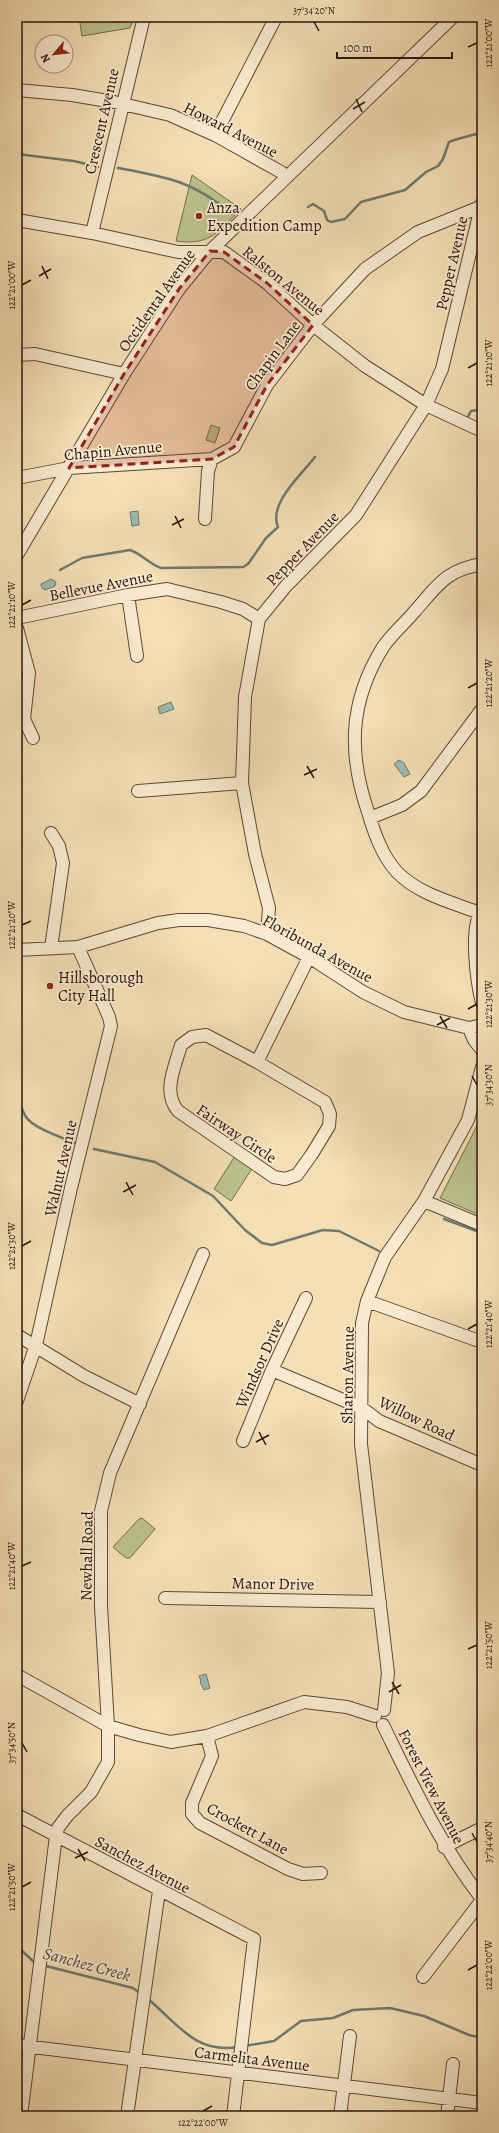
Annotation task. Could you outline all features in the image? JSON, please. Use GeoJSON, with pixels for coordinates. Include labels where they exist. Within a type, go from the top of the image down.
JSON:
{"type":"FeatureCollection","features":[{"type":"Feature","properties":{"kind":"street","name":"Crescent Avenue"},"geometry":{"type":"LineString","coordinates":[[92,233],[122,103],[144,17]]}},
{"type":"Feature","properties":{"kind":"street"},"geometry":{"type":"LineString","coordinates":[[215,135],[276,17]]}},
{"type":"Feature","properties":{"kind":"street","name":"Occidental Avenue"},"geometry":{"type":"LineString","coordinates":[[17,555],[124,374],[180,289],[210,251],[453,17]]}},
{"type":"Feature","properties":{"kind":"street","name":"Howard Avenue"},"geometry":{"type":"LineString","coordinates":[[17,90],[72,95],[122,103],[170,116],[215,135],[281,172],[287,178]]}},
{"type":"Feature","properties":{"kind":"street","name":"Chapin Lane"},"geometry":{"type":"LineString","coordinates":[[212,458],[234,447],[267,385],[313,325],[371,265],[418,232],[481,205]]}},
{"type":"Feature","properties":{"kind":"street","name":"Pepper Avenue"},"geometry":{"type":"LineString","coordinates":[[268,934],[269,908],[255,854],[242,783],[245,697],[259,619],[286,586],[356,515],[426,405],[442,369],[457,313],[481,205]]}},
{"type":"Feature","properties":{"kind":"street","name":"Ralston Avenue"},"geometry":{"type":"LineString","coordinates":[[17,220],[92,233],[178,252],[224,252],[267,283],[313,325],[365,366],[426,405],[482,431]]}},
{"type":"Feature","properties":{"kind":"street"},"geometry":{"type":"LineString","coordinates":[[17,355],[35,354],[124,374]]}},
{"type":"Feature","properties":{"kind":"street"},"geometry":{"type":"LineString","coordinates":[[205,519],[208,471],[212,458]]}},
{"type":"Feature","properties":{"kind":"street","name":"Chapin Avenue"},"geometry":{"type":"LineString","coordinates":[[17,478],[69,468],[212,458]]}},
{"type":"Feature","properties":{"kind":"street"},"geometry":{"type":"LineString","coordinates":[[482,564],[465,567],[446,577],[384,646],[368,675],[357,708],[354,747],[359,784],[370,818],[383,852],[396,871],[415,887],[481,911],[475,940],[478,987],[482,1003]]}},
{"type":"Feature","properties":{"kind":"street","name":"Bellevue Avenue"},"geometry":{"type":"LineString","coordinates":[[17,618],[128,595],[167,589],[243,609],[259,619]]}},
{"type":"Feature","properties":{"kind":"street"},"geometry":{"type":"LineString","coordinates":[[128,595],[137,656]]}},
{"type":"Feature","properties":{"kind":"street"},"geometry":{"type":"LineString","coordinates":[[17,628],[29,673],[24,719],[33,738]]}},
{"type":"Feature","properties":{"kind":"street"},"geometry":{"type":"LineString","coordinates":[[370,818],[402,806],[421,791],[482,709]]}},
{"type":"Feature","properties":{"kind":"street"},"geometry":{"type":"LineString","coordinates":[[138,791],[242,783]]}},
{"type":"Feature","properties":{"kind":"street"},"geometry":{"type":"LineString","coordinates":[[51,833],[59,846],[63,863],[52,948]]}},
{"type":"Feature","properties":{"kind":"street","name":"Floribunda Avenue"},"geometry":{"type":"LineString","coordinates":[[17,950],[78,947],[158,923],[180,920],[208,920],[244,926],[268,934],[309,957],[363,992],[404,1012],[469,1028],[482,1025]]}},
{"type":"Feature","properties":{"kind":"street","name":"Walnut Avenue"},"geometry":{"type":"LineString","coordinates":[[17,1401],[36,1345],[71,1188],[112,1026],[78,947]]}},
{"type":"Feature","properties":{"kind":"street"},"geometry":{"type":"LineString","coordinates":[[257,1062],[309,957]]}},
{"type":"Feature","properties":{"kind":"street"},"geometry":{"type":"LineString","coordinates":[[469,1028],[474,1040],[482,1050]]}},
{"type":"Feature","properties":{"kind":"street","name":"Fairway Circle"},"geometry":{"type":"LineString","coordinates":[[206,1035],[257,1062],[325,1102],[330,1114],[329,1126],[312,1154],[297,1175],[285,1179],[274,1178],[178,1111],[171,1103],[169,1092],[181,1045],[192,1037],[206,1035]]}},
{"type":"Feature","properties":{"kind":"street","name":"Sharon Avenue"},"geometry":{"type":"LineString","coordinates":[[383,1725],[389,1722],[390,1717],[379,1713],[388,1673],[361,1444],[362,1323],[367,1301],[385,1257],[424,1201],[468,1120],[482,1067]]}},
{"type":"Feature","properties":{"kind":"street"},"geometry":{"type":"LineString","coordinates":[[424,1201],[482,1225]]}},
{"type":"Feature","properties":{"kind":"street","name":"Newhall Road"},"geometry":{"type":"LineString","coordinates":[[56,1836],[58,1828],[67,1816],[91,1792],[108,1762],[108,1726],[101,1606],[101,1511],[110,1473],[202,1254]]}},
{"type":"Feature","properties":{"kind":"street","name":"Windsor Drive"},"geometry":{"type":"LineString","coordinates":[[243,1442],[272,1370],[306,1298]]}},
{"type":"Feature","properties":{"kind":"street"},"geometry":{"type":"LineString","coordinates":[[367,1301],[482,1342]]}},
{"type":"Feature","properties":{"kind":"street"},"geometry":{"type":"LineString","coordinates":[[17,1334],[84,1376],[140,1404]]}},
{"type":"Feature","properties":{"kind":"street","name":"Willow Road"},"geometry":{"type":"LineString","coordinates":[[272,1370],[362,1408],[379,1421],[482,1465]]}},
{"type":"Feature","properties":{"kind":"street","name":"Manor Drive"},"geometry":{"type":"LineString","coordinates":[[165,1598],[380,1602]]}},
{"type":"Feature","properties":{"kind":"street"},"geometry":{"type":"LineString","coordinates":[[17,1675],[108,1726],[139,1735],[172,1742],[207,1736],[304,1702],[347,1707],[379,1713]]}},
{"type":"Feature","properties":{"kind":"street","name":"Forest View Avenue"},"geometry":{"type":"LineString","coordinates":[[383,1725],[424,1810],[444,1847],[482,1900]]}},
{"type":"Feature","properties":{"kind":"street","name":"Crockett Lane"},"geometry":{"type":"LineString","coordinates":[[207,1736],[212,1756],[192,1803],[192,1814],[200,1823],[288,1869],[303,1874],[321,1873]]}},
{"type":"Feature","properties":{"kind":"street","name":"Sanchez Avenue"},"geometry":{"type":"LineString","coordinates":[[17,1815],[159,1891],[254,1939],[239,2072]]}},
{"type":"Feature","properties":{"kind":"street"},"geometry":{"type":"LineString","coordinates":[[444,1847],[482,1828]]}},
{"type":"Feature","properties":{"kind":"street"},"geometry":{"type":"LineString","coordinates":[[21,2116],[56,1836]]}},
{"type":"Feature","properties":{"kind":"street"},"geometry":{"type":"LineString","coordinates":[[127,2116],[159,1891]]}},
{"type":"Feature","properties":{"kind":"street"},"geometry":{"type":"LineString","coordinates":[[423,1977],[482,1900]]}},
{"type":"Feature","properties":{"kind":"street"},"geometry":{"type":"LineString","coordinates":[[340,2116],[350,2036]]}},
{"type":"Feature","properties":{"kind":"street","name":"Carmelita Avenue"},"geometry":{"type":"LineString","coordinates":[[17,2045],[482,2103]]}},
{"type":"Feature","properties":{"kind":"street"},"geometry":{"type":"LineString","coordinates":[[447,2116],[453,2064]]}},
{"type":"Feature","properties":{"kind":"street"},"geometry":{"type":"LineString","coordinates":[[233,2116],[239,2072]]}},
{"type":"Feature","properties":{"kind":"highlighted area"},"geometry":{"type":"Polygon","coordinates":[[[210,251],[224,252],[267,283],[313,325],[267,385],[234,447],[212,459],[69,468],[124,374],[179,289],[210,251]]]}},
{"type":"Feature","properties":{"kind":"green space"},"geometry":{"type":"Polygon","coordinates":[[[79,17],[134,17],[130,28],[82,36],[79,17]]]}},
{"type":"Feature","properties":{"kind":"green space"},"geometry":{"type":"Polygon","coordinates":[[[192,175],[241,209],[213,236],[197,241],[176,241],[192,175]]]}},
{"type":"Feature","properties":{"kind":"green space"},"geometry":{"type":"Polygon","coordinates":[[[211,425],[220,428],[215,443],[206,440],[211,425]]]}},
{"type":"Feature","properties":{"kind":"green space"},"geometry":{"type":"Polygon","coordinates":[[[482,1112],[482,1216],[440,1198],[480,1120],[482,1112]]]}},
{"type":"Feature","properties":{"kind":"green space"},"geometry":{"type":"Polygon","coordinates":[[[235,1156],[253,1167],[231,1201],[214,1189],[235,1156]]]}},
{"type":"Feature","properties":{"kind":"green space"},"geometry":{"type":"Polygon","coordinates":[[[142,1518],[155,1529],[130,1558],[126,1558],[113,1547],[139,1519],[142,1518]]]}},
{"type":"Feature","properties":{"kind":"water"},"geometry":{"type":"Polygon","coordinates":[[[138,511],[139,525],[132,526],[130,512],[138,511]]]}},
{"type":"Feature","properties":{"kind":"water"},"geometry":{"type":"Polygon","coordinates":[[[51,579],[56,582],[55,586],[45,590],[42,588],[41,584],[51,579]]]}},
{"type":"Feature","properties":{"kind":"water"},"geometry":{"type":"Polygon","coordinates":[[[171,702],[174,709],[160,714],[158,707],[171,702]]]}},
{"type":"Feature","properties":{"kind":"water"},"geometry":{"type":"Polygon","coordinates":[[[399,760],[404,763],[410,774],[404,777],[394,764],[399,760]]]}},
{"type":"Feature","properties":{"kind":"water"},"geometry":{"type":"Polygon","coordinates":[[[206,1674],[210,1688],[204,1690],[199,1676],[206,1674]]]}},
{"type":"Feature","properties":{"kind":"waterway"},"geometry":{"type":"LineString","coordinates":[[308,207],[313,204],[324,211],[327,220],[331,222],[345,219],[361,202],[405,190],[426,172],[438,166],[443,159],[449,142],[482,132]]}},
{"type":"Feature","properties":{"kind":"waterway"},"geometry":{"type":"LineString","coordinates":[[17,154],[74,161],[98,167]]}},
{"type":"Feature","properties":{"kind":"waterway"},"geometry":{"type":"LineString","coordinates":[[118,168],[151,174],[192,187],[205,194],[232,214]]}},
{"type":"Feature","properties":{"kind":"waterway"},"geometry":{"type":"LineString","coordinates":[[466,420],[471,411],[482,409]]}},
{"type":"Feature","properties":{"kind":"waterway"},"geometry":{"type":"LineString","coordinates":[[60,570],[82,558],[130,550],[161,568],[243,567],[248,564],[266,538],[278,527],[276,518],[282,499],[315,457]]}},
{"type":"Feature","properties":{"kind":"waterway"},"geometry":{"type":"LineString","coordinates":[[17,1100],[26,1117],[35,1125],[75,1143]]}},
{"type":"Feature","properties":{"kind":"waterway"},"geometry":{"type":"LineString","coordinates":[[94,1149],[155,1162],[213,1196],[245,1230],[262,1243],[272,1245],[323,1230],[339,1231],[379,1251]]}},
{"type":"Feature","properties":{"kind":"waterway"},"geometry":{"type":"LineString","coordinates":[[444,1219],[482,1233]]}},
{"type":"Feature","properties":{"kind":"waterway","name":"Sanchez Creek"},"geometry":{"type":"LineString","coordinates":[[17,1946],[36,1964]]}},
{"type":"Feature","properties":{"kind":"waterway","name":"Sanchez Creek"},"geometry":{"type":"LineString","coordinates":[[42,1965],[133,1988],[141,1994]]}},
{"type":"Feature","properties":{"kind":"waterway","name":"Sanchez Creek"},"geometry":{"type":"LineString","coordinates":[[148,1999],[178,2027],[198,2041],[210,2046],[223,2048],[238,2047]]}},
{"type":"Feature","properties":{"kind":"waterway","name":"Sanchez Creek"},"geometry":{"type":"LineString","coordinates":[[245,2046],[274,2041],[301,2021],[333,2018],[353,2010],[390,2008],[424,2016],[469,2035],[482,2038]]}},
{"type":"Feature","properties":{"kind":"place","name":"Anza Expedition Camp"},"geometry":{"type":"Point","coordinates":[199,216]}},
{"type":"Feature","properties":{"kind":"place","name":"Hillsborough City Hall"},"geometry":{"type":"Point","coordinates":[50,986]}}]}
